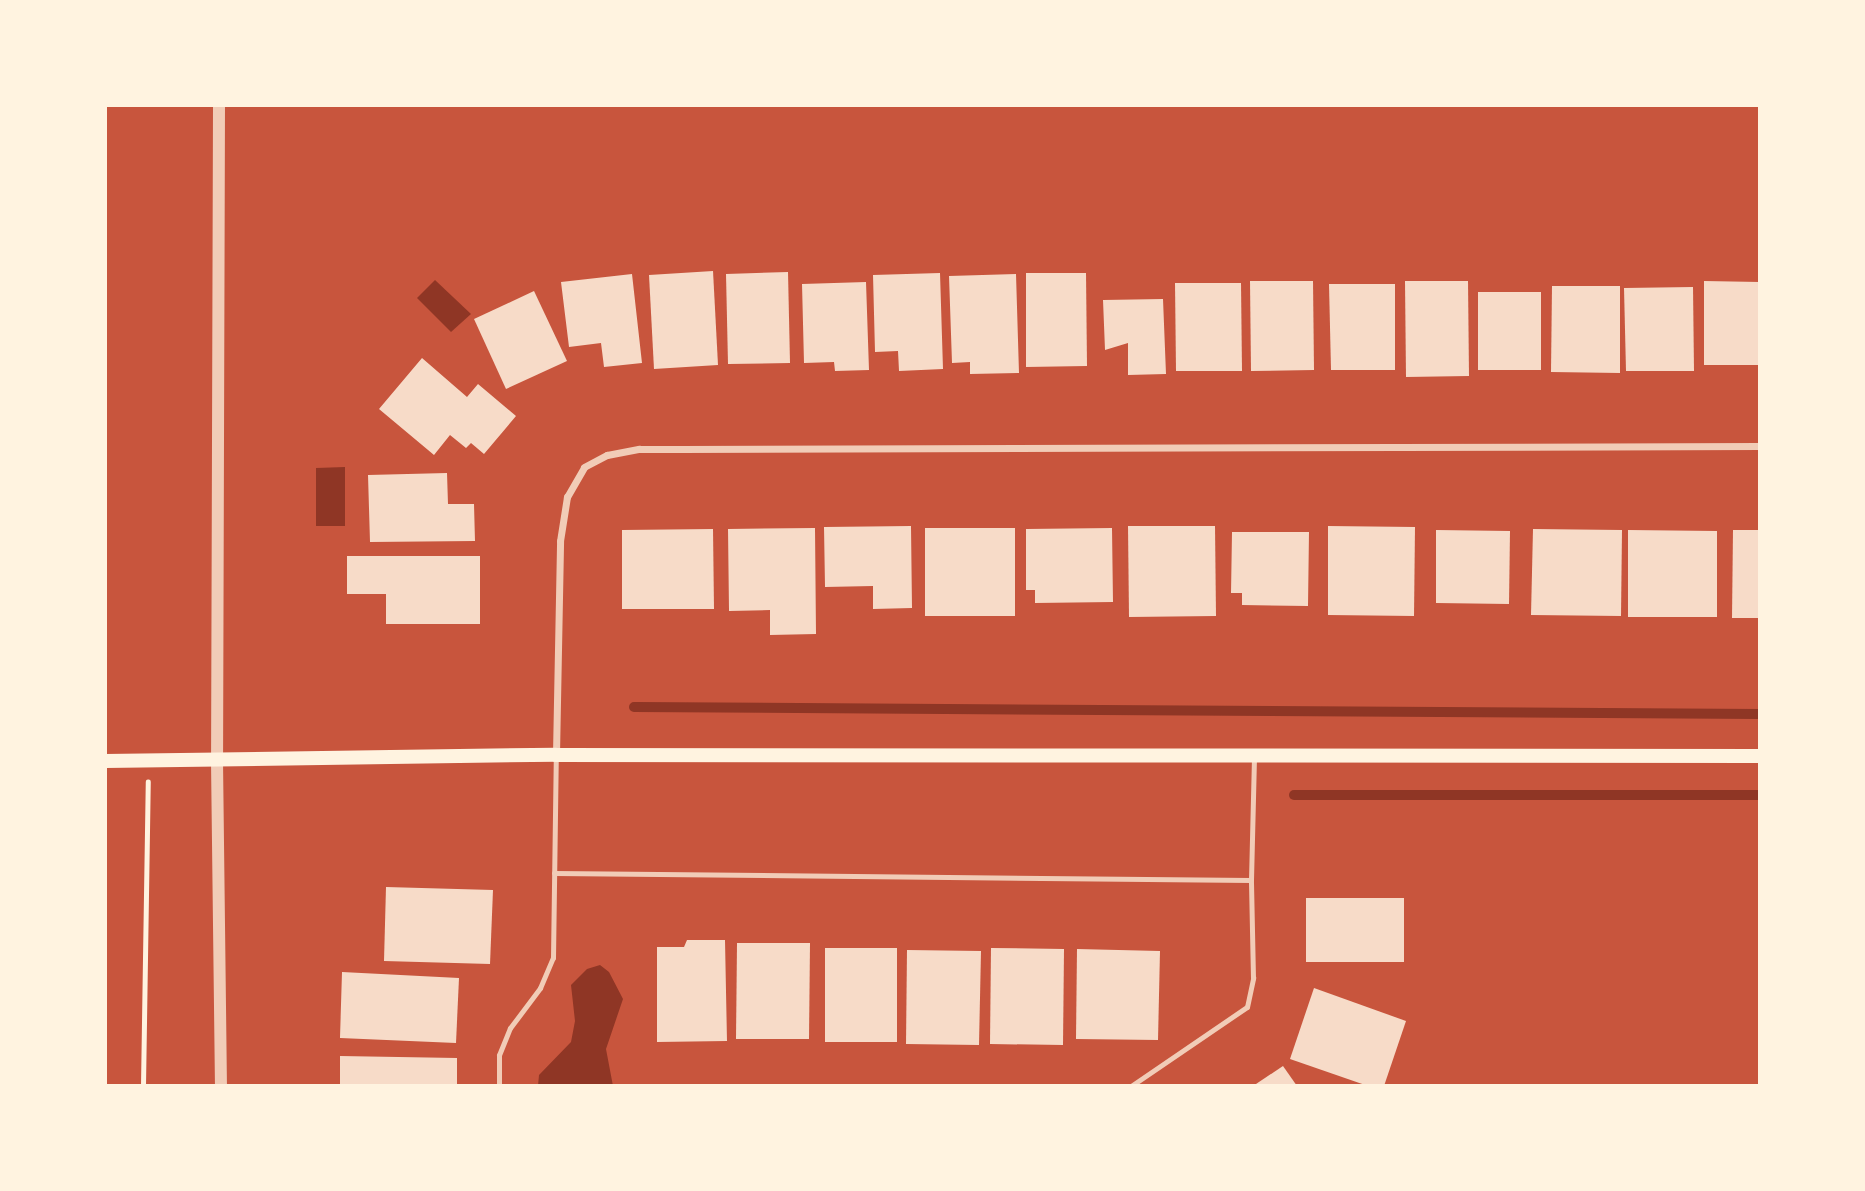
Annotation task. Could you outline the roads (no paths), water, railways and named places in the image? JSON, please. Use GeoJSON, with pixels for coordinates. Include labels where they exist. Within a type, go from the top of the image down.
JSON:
{"type":"FeatureCollection","features":[{"type":"Feature","properties":{"kind":"main road"},"geometry":{"type":"LineString","coordinates":[[105,761],[556,755],[1760,756]]}},
{"type":"Feature","properties":{"kind":"street"},"geometry":{"type":"LineString","coordinates":[[219,105],[217,761],[221,1086]]}},
{"type":"Feature","properties":{"kind":"street"},"geometry":{"type":"LineString","coordinates":[[556,755],[560,541],[566,497],[584,467],[607,455],[639,449],[1760,446]]}},
{"type":"Feature","properties":{"kind":"lane"},"geometry":{"type":"LineString","coordinates":[[499,1086],[499,1055],[510,1028],[540,988],[553,958],[556,755]]}},
{"type":"Feature","properties":{"kind":"lane"},"geometry":{"type":"LineString","coordinates":[[1131,1086],[1247,1007],[1253,978],[1251,880],[1254,756]]}},
{"type":"Feature","properties":{"kind":"lane"},"geometry":{"type":"LineString","coordinates":[[554,873],[1251,880]]}},
{"type":"Feature","properties":{"kind":"waterway"},"geometry":{"type":"LineString","coordinates":[[634,707],[1760,714]]}},
{"type":"Feature","properties":{"kind":"waterway"},"geometry":{"type":"LineString","coordinates":[[1294,795],[1760,795]]}}]}
